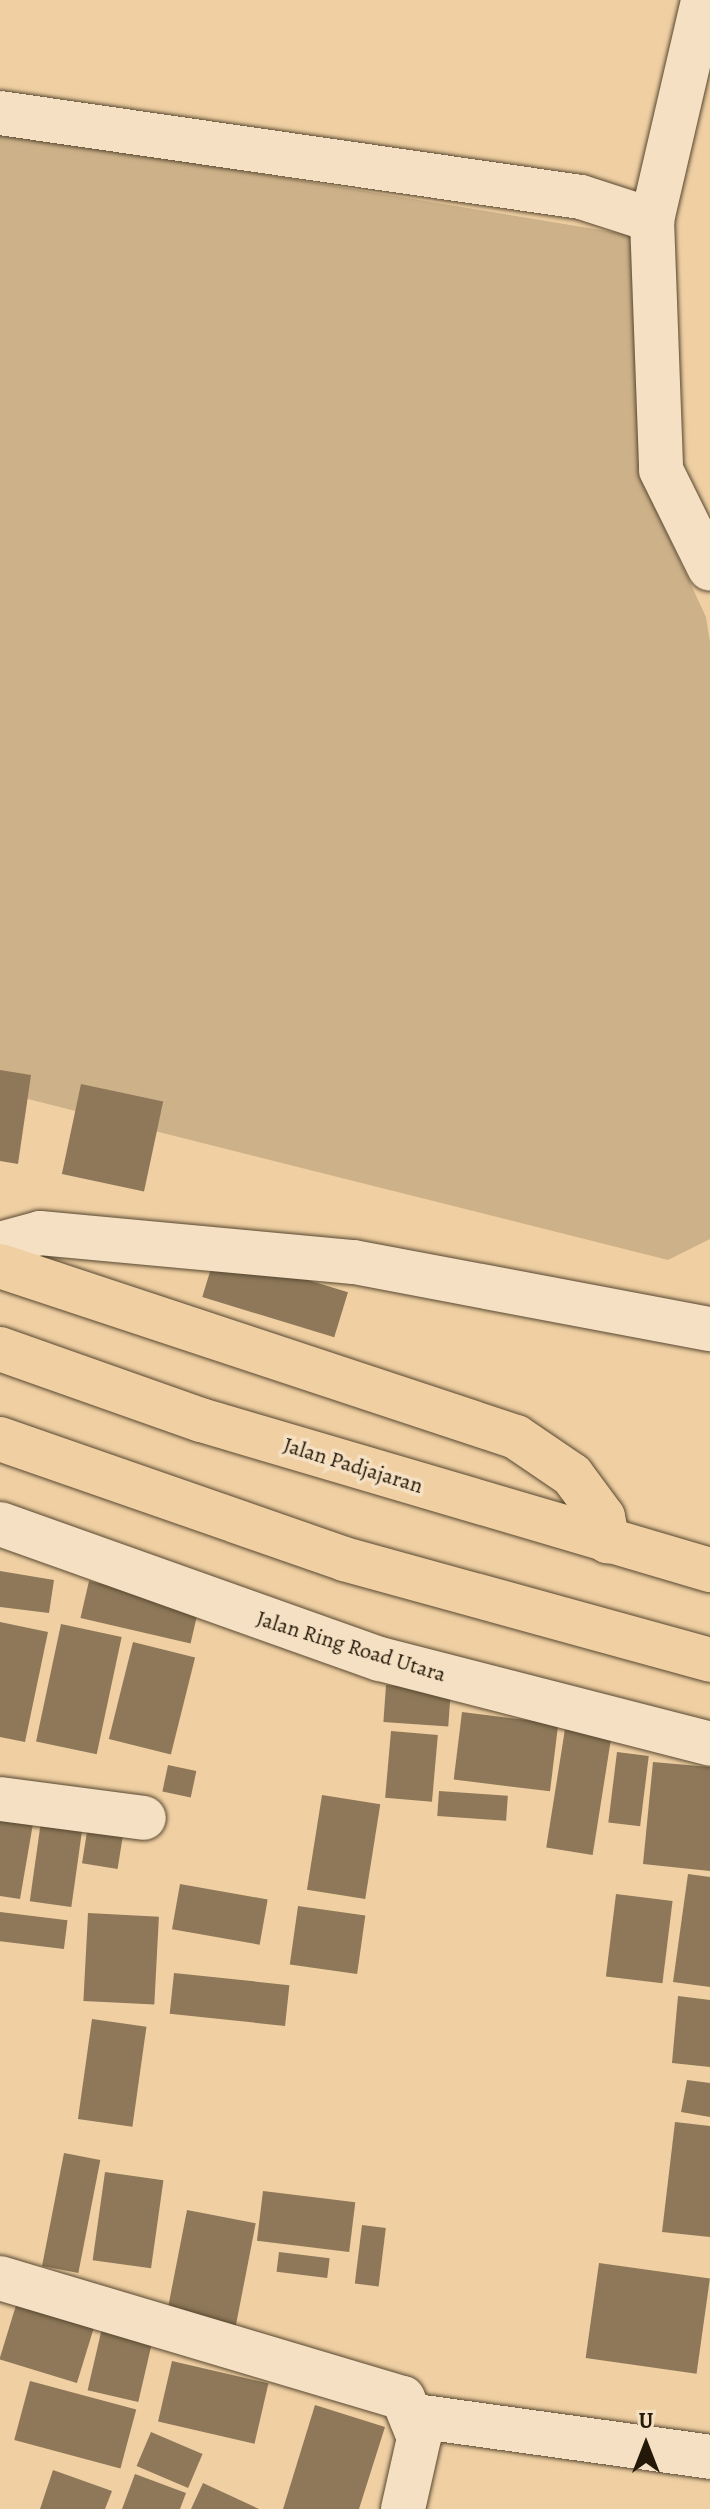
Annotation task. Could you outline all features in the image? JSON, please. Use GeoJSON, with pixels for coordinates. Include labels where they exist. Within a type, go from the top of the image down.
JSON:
{"type":"FeatureCollection","features":[{"type":"Feature","properties":{"kind":"highway"},"geometry":{"type":"LineString","coordinates":[[0,1266],[516,1437],[572,1475],[603,1517],[608,1542]]}},
{"type":"Feature","properties":{"kind":"highway","name":"Jalan Padjajaran"},"geometry":{"type":"LineString","coordinates":[[0,1349],[201,1420],[710,1570]]}},
{"type":"Feature","properties":{"kind":"highway"},"geometry":{"type":"LineString","coordinates":[[0,1439],[344,1559],[710,1660]]}},
{"type":"Feature","properties":{"kind":"street"},"geometry":{"type":"LineString","coordinates":[[703,0],[652,220],[661,470],[705,546]]}},
{"type":"Feature","properties":{"kind":"street"},"geometry":{"type":"LineString","coordinates":[[0,113],[581,197],[652,220]]}},
{"type":"Feature","properties":{"kind":"street"},"geometry":{"type":"LineString","coordinates":[[0,1244],[40,1233],[354,1262],[710,1329]]}},
{"type":"Feature","properties":{"kind":"street","name":"Jalan Ring Road Utara"},"geometry":{"type":"LineString","coordinates":[[0,1524],[380,1659],[710,1744]]}},
{"type":"Feature","properties":{"kind":"street"},"geometry":{"type":"LineString","coordinates":[[0,1799],[144,1818]]}},
{"type":"Feature","properties":{"kind":"street"},"geometry":{"type":"LineString","coordinates":[[0,2278],[403,2398],[416,2416],[419,2438],[403,2509]]}},
{"type":"Feature","properties":{"kind":"street"},"geometry":{"type":"LineString","coordinates":[[416,2416],[710,2457]]}},
{"type":"Feature","properties":{"kind":"shaded area"},"geometry":{"type":"Polygon","coordinates":[[[0,131],[631,235],[646,488],[706,617],[710,642],[710,1239],[668,1260],[0,1092],[0,131]]]}},
{"type":"Feature","properties":{"kind":"building"},"geometry":{"type":"Polygon","coordinates":[[[0,1070],[31,1075],[18,1164],[0,1161],[0,1070]]]}},
{"type":"Feature","properties":{"kind":"building"},"geometry":{"type":"Polygon","coordinates":[[[81,1084],[163,1101],[144,1191],[62,1174],[81,1084]]]}},
{"type":"Feature","properties":{"kind":"building"},"geometry":{"type":"Polygon","coordinates":[[[216,1252],[348,1292],[334,1337],[202,1297],[216,1252]]]}},
{"type":"Feature","properties":{"kind":"building"},"geometry":{"type":"Polygon","coordinates":[[[0,1571],[54,1580],[49,1613],[0,1607],[0,1571]]]}},
{"type":"Feature","properties":{"kind":"building"},"geometry":{"type":"Polygon","coordinates":[[[89,1581],[199,1606],[191,1643],[80,1618],[89,1581]]]}},
{"type":"Feature","properties":{"kind":"building"},"geometry":{"type":"Polygon","coordinates":[[[0,1622],[48,1632],[25,1742],[0,1737],[0,1622]]]}},
{"type":"Feature","properties":{"kind":"building"},"geometry":{"type":"Polygon","coordinates":[[[61,1624],[122,1637],[97,1754],[36,1741],[61,1624]]]}},
{"type":"Feature","properties":{"kind":"building"},"geometry":{"type":"Polygon","coordinates":[[[133,1642],[195,1657],[171,1755],[109,1739],[133,1642]]]}},
{"type":"Feature","properties":{"kind":"building"},"geometry":{"type":"Polygon","coordinates":[[[386,1685],[451,1690],[448,1726],[383,1722],[386,1685]]]}},
{"type":"Feature","properties":{"kind":"building"},"geometry":{"type":"Polygon","coordinates":[[[462,1712],[558,1724],[550,1791],[454,1779],[462,1712]]]}},
{"type":"Feature","properties":{"kind":"building"},"geometry":{"type":"Polygon","coordinates":[[[565,1729],[611,1736],[593,1855],[546,1848],[565,1729]]]}},
{"type":"Feature","properties":{"kind":"building"},"geometry":{"type":"Polygon","coordinates":[[[391,1731],[438,1735],[432,1802],[385,1798],[391,1731]]]}},
{"type":"Feature","properties":{"kind":"building"},"geometry":{"type":"Polygon","coordinates":[[[617,1752],[649,1756],[640,1826],[608,1822],[617,1752]]]}},
{"type":"Feature","properties":{"kind":"building"},"geometry":{"type":"Polygon","coordinates":[[[653,1762],[710,1767],[710,1871],[643,1864],[653,1762]]]}},
{"type":"Feature","properties":{"kind":"building"},"geometry":{"type":"Polygon","coordinates":[[[168,1765],[196,1771],[191,1797],[162,1791],[168,1765]]]}},
{"type":"Feature","properties":{"kind":"building"},"geometry":{"type":"Polygon","coordinates":[[[439,1791],[508,1796],[506,1821],[437,1816],[439,1791]]]}},
{"type":"Feature","properties":{"kind":"building"},"geometry":{"type":"Polygon","coordinates":[[[322,1795],[380,1804],[365,1899],[307,1890],[322,1795]]]}},
{"type":"Feature","properties":{"kind":"building"},"geometry":{"type":"Polygon","coordinates":[[[35,1812],[20,1899],[0,1896],[0,1813],[35,1812]]]}},
{"type":"Feature","properties":{"kind":"building"},"geometry":{"type":"Polygon","coordinates":[[[90,1813],[126,1819],[118,1869],[82,1863],[90,1813]]]}},
{"type":"Feature","properties":{"kind":"building"},"geometry":{"type":"Polygon","coordinates":[[[42,1814],[84,1820],[71,1907],[30,1901],[42,1814]]]}},
{"type":"Feature","properties":{"kind":"building"},"geometry":{"type":"Polygon","coordinates":[[[688,1874],[710,1877],[710,1987],[673,1982],[688,1874]]]}},
{"type":"Feature","properties":{"kind":"building"},"geometry":{"type":"Polygon","coordinates":[[[180,1884],[268,1899],[260,1945],[172,1929],[180,1884]]]}},
{"type":"Feature","properties":{"kind":"building"},"geometry":{"type":"Polygon","coordinates":[[[616,1894],[673,1901],[662,1983],[606,1976],[616,1894]]]}},
{"type":"Feature","properties":{"kind":"building"},"geometry":{"type":"Polygon","coordinates":[[[298,1906],[365,1915],[357,1974],[290,1964],[298,1906]]]}},
{"type":"Feature","properties":{"kind":"building"},"geometry":{"type":"Polygon","coordinates":[[[0,1912],[67,1920],[64,1949],[0,1941],[0,1912]]]}},
{"type":"Feature","properties":{"kind":"building"},"geometry":{"type":"Polygon","coordinates":[[[88,1913],[159,1917],[154,2005],[83,2001],[88,1913]]]}},
{"type":"Feature","properties":{"kind":"building"},"geometry":{"type":"Polygon","coordinates":[[[174,1973],[289,1985],[285,2026],[170,2014],[174,1973]]]}},
{"type":"Feature","properties":{"kind":"building"},"geometry":{"type":"Polygon","coordinates":[[[678,1996],[710,2000],[710,2067],[672,2063],[678,1996]]]}},
{"type":"Feature","properties":{"kind":"building"},"geometry":{"type":"Polygon","coordinates":[[[92,2019],[146,2027],[132,2127],[78,2119],[92,2019]]]}},
{"type":"Feature","properties":{"kind":"building"},"geometry":{"type":"Polygon","coordinates":[[[687,2080],[710,2083],[710,2117],[681,2112],[687,2080]]]}},
{"type":"Feature","properties":{"kind":"building"},"geometry":{"type":"Polygon","coordinates":[[[675,2122],[710,2126],[710,2237],[662,2232],[675,2122]]]}},
{"type":"Feature","properties":{"kind":"building"},"geometry":{"type":"Polygon","coordinates":[[[64,2153],[100,2160],[78,2273],[42,2266],[64,2153]]]}},
{"type":"Feature","properties":{"kind":"building"},"geometry":{"type":"Polygon","coordinates":[[[105,2172],[163,2180],[151,2268],[93,2260],[105,2172]]]}},
{"type":"Feature","properties":{"kind":"building"},"geometry":{"type":"Polygon","coordinates":[[[263,2191],[355,2202],[349,2252],[257,2241],[263,2191]]]}},
{"type":"Feature","properties":{"kind":"building"},"geometry":{"type":"Polygon","coordinates":[[[187,2210],[256,2223],[234,2333],[166,2320],[187,2210]]]}},
{"type":"Feature","properties":{"kind":"building"},"geometry":{"type":"Polygon","coordinates":[[[362,2225],[386,2228],[379,2286],[355,2284],[362,2225]]]}},
{"type":"Feature","properties":{"kind":"building"},"geometry":{"type":"Polygon","coordinates":[[[279,2252],[330,2258],[327,2278],[277,2272],[279,2252]]]}},
{"type":"Feature","properties":{"kind":"building"},"geometry":{"type":"Polygon","coordinates":[[[599,2263],[710,2279],[697,2374],[586,2358],[599,2263]]]}},
{"type":"Feature","properties":{"kind":"building"},"geometry":{"type":"Polygon","coordinates":[[[17,2302],[94,2326],[77,2383],[0,2360],[17,2302]]]}},
{"type":"Feature","properties":{"kind":"building"},"geometry":{"type":"Polygon","coordinates":[[[102,2328],[153,2340],[138,2402],[88,2390],[102,2328]]]}},
{"type":"Feature","properties":{"kind":"building"},"geometry":{"type":"Polygon","coordinates":[[[172,2361],[268,2383],[255,2444],[158,2421],[172,2361]]]}},
{"type":"Feature","properties":{"kind":"building"},"geometry":{"type":"Polygon","coordinates":[[[30,2381],[136,2409],[120,2468],[14,2440],[30,2381]]]}},
{"type":"Feature","properties":{"kind":"building"},"geometry":{"type":"Polygon","coordinates":[[[315,2405],[385,2427],[359,2509],[283,2509],[315,2405]]]}},
{"type":"Feature","properties":{"kind":"building"},"geometry":{"type":"Polygon","coordinates":[[[151,2432],[203,2454],[188,2488],[137,2466],[151,2432]]]}},
{"type":"Feature","properties":{"kind":"building"},"geometry":{"type":"Polygon","coordinates":[[[53,2470],[112,2491],[105,2509],[40,2509],[53,2470]]]}},
{"type":"Feature","properties":{"kind":"building"},"geometry":{"type":"Polygon","coordinates":[[[135,2474],[186,2493],[180,2509],[122,2509],[135,2474]]]}},
{"type":"Feature","properties":{"kind":"building"},"geometry":{"type":"Polygon","coordinates":[[[203,2483],[259,2509],[191,2509],[203,2483]]]}}]}
